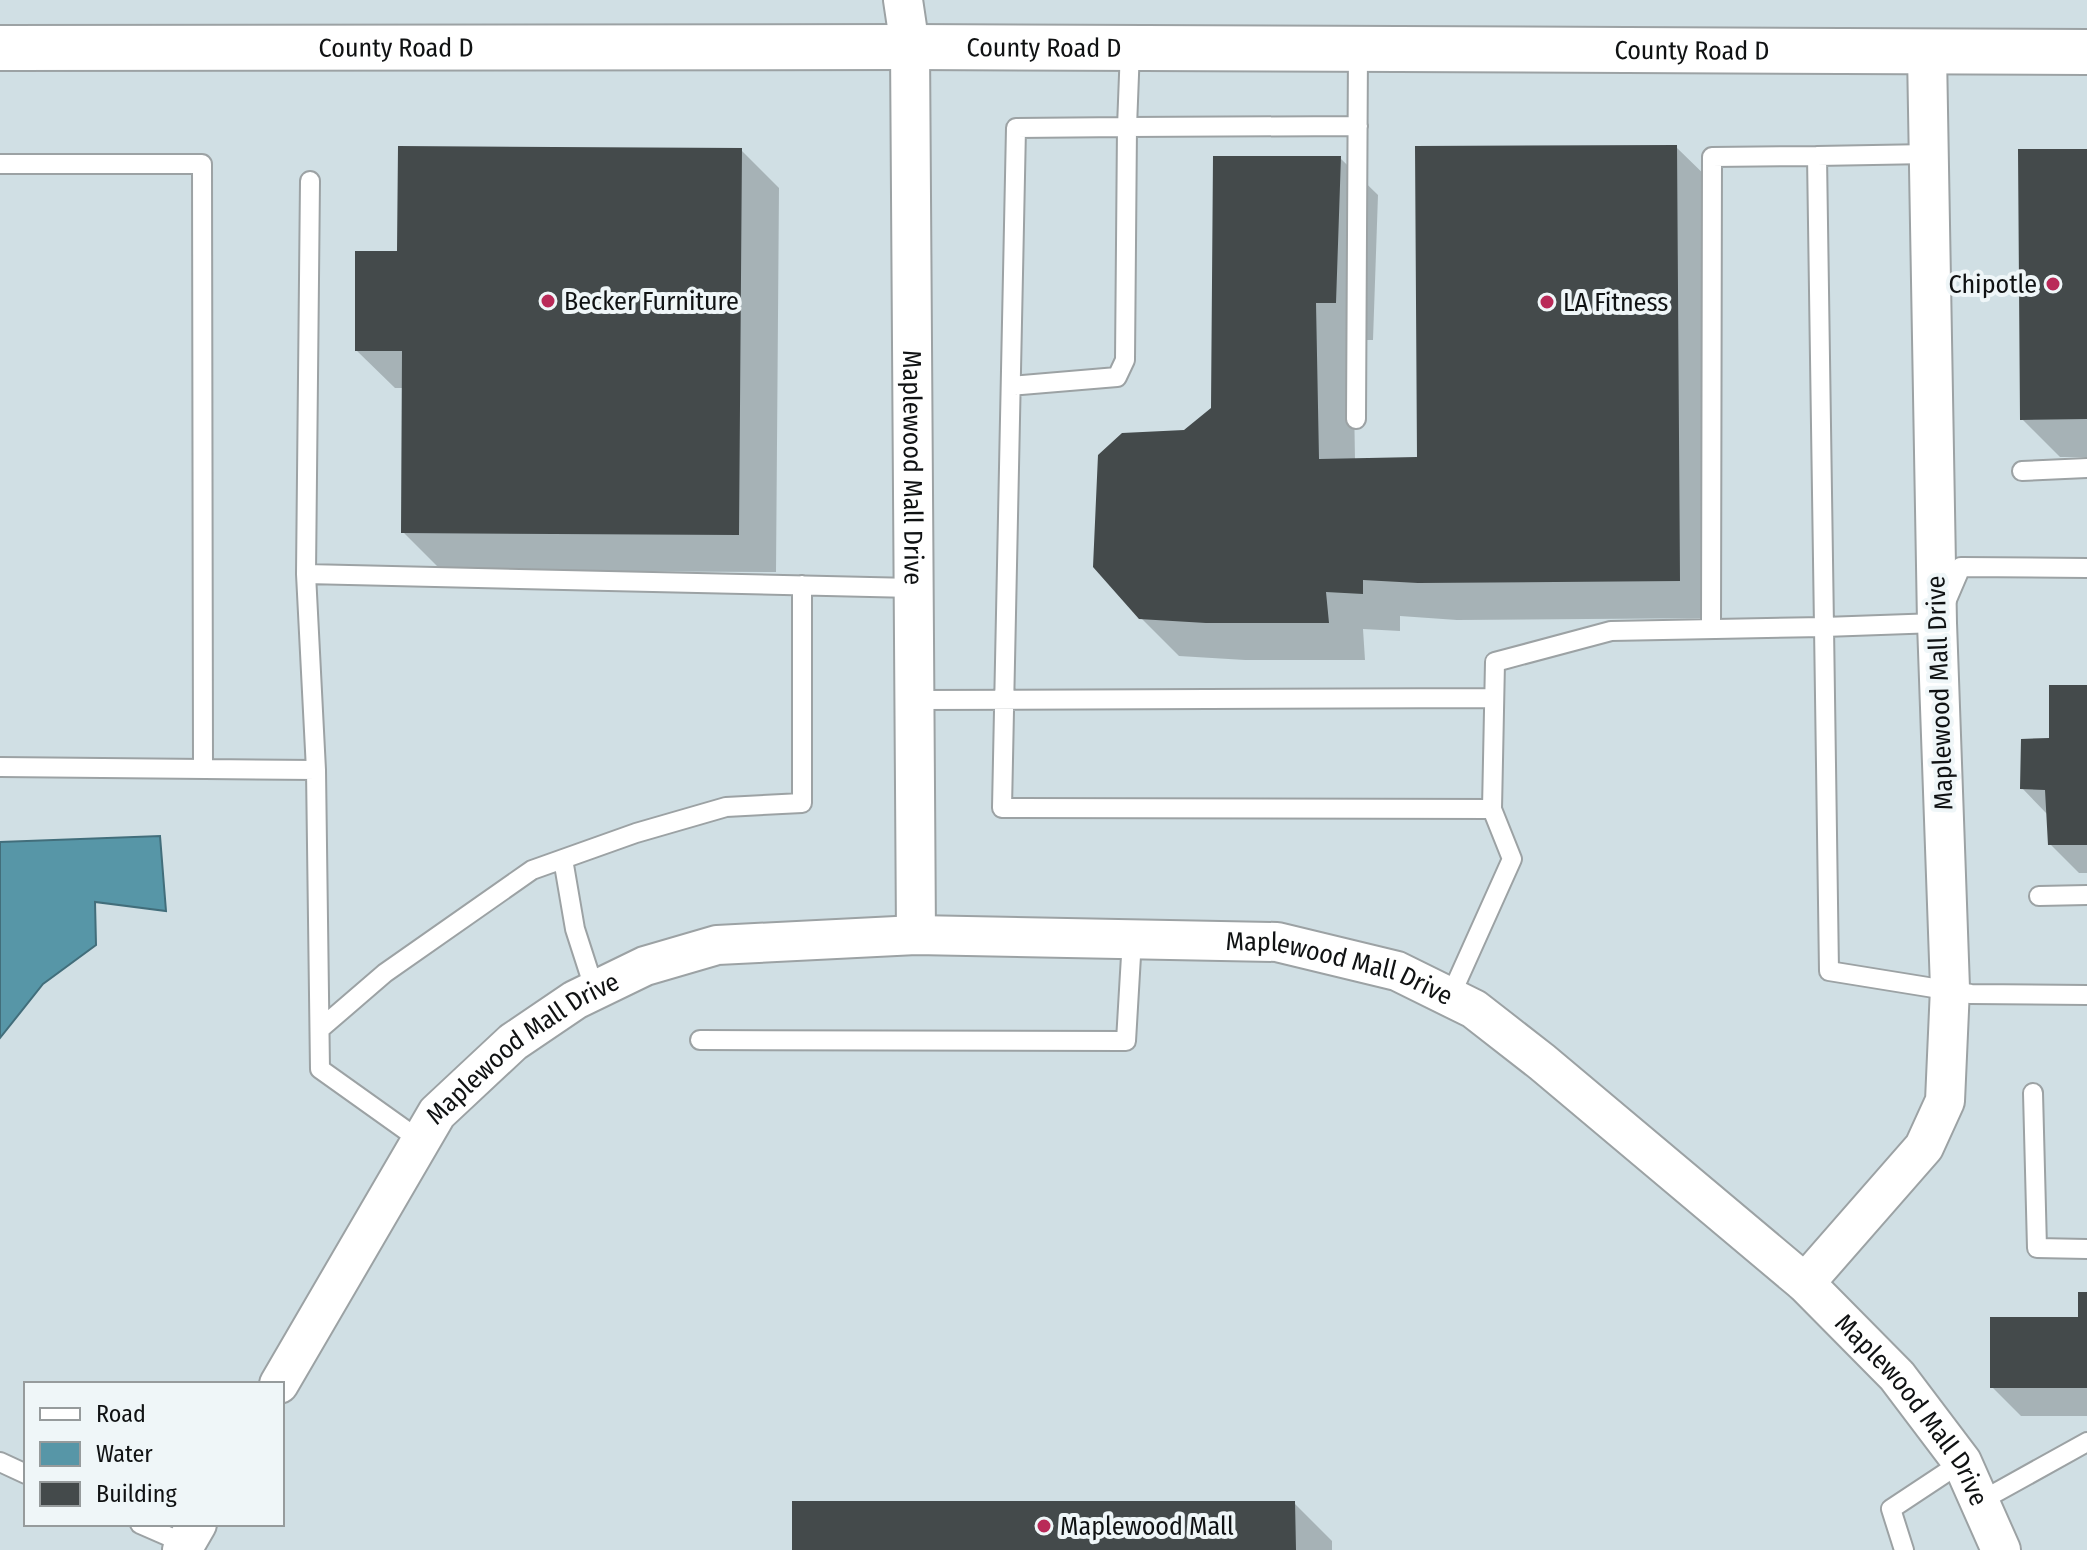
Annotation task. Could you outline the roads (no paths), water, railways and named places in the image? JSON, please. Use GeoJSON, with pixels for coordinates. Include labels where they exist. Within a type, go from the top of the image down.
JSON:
{"type":"FeatureCollection","features":[{"type":"Feature","properties":{"kind":"street","name":"Maplewood Mall Drive"},"geometry":{"type":"LineString","coordinates":[[903,0],[910,47],[916,935]]}},
{"type":"Feature","properties":{"kind":"street","name":"County Road D"},"geometry":{"type":"LineString","coordinates":[[0,48],[910,47],[2087,52]]}},
{"type":"Feature","properties":{"kind":"street","name":"Maplewood Mall Drive"},"geometry":{"type":"LineString","coordinates":[[1805,1283],[1924,1147],[1945,1101],[1950,988],[1937,623],[1927,53]]}},
{"type":"Feature","properties":{"kind":"street","name":"Maplewood Mall Drive"},"geometry":{"type":"LineString","coordinates":[[280,1382],[437,1113],[513,1042],[595,991],[645,966],[717,945],[916,935],[1277,942],[1397,971],[1474,1009],[1542,1062],[1805,1283],[1897,1376],[1962,1462],[2001,1550]]}},
{"type":"Feature","properties":{"kind":"lane"},"geometry":{"type":"LineString","coordinates":[[1011,386],[1117,377],[1125,360],[1130,49]]}},
{"type":"Feature","properties":{"kind":"lane"},"geometry":{"type":"LineString","coordinates":[[1356,419],[1358,50]]}},
{"type":"Feature","properties":{"kind":"lane"},"geometry":{"type":"LineString","coordinates":[[1358,126],[1016,128],[1002,808],[1492,809]]}},
{"type":"Feature","properties":{"kind":"lane"},"geometry":{"type":"LineString","coordinates":[[1711,629],[1712,157],[1929,154]]}},
{"type":"Feature","properties":{"kind":"lane"},"geometry":{"type":"LineString","coordinates":[[1817,156],[1829,971],[1950,988],[1971,994],[2087,995]]}},
{"type":"Feature","properties":{"kind":"lane"},"geometry":{"type":"LineString","coordinates":[[0,164],[202,164],[203,768]]}},
{"type":"Feature","properties":{"kind":"lane"},"geometry":{"type":"LineString","coordinates":[[310,181],[306,574],[316,770],[320,1069],[421,1141]]}},
{"type":"Feature","properties":{"kind":"lane"},"geometry":{"type":"LineString","coordinates":[[2022,471],[2087,468]]}},
{"type":"Feature","properties":{"kind":"lane"},"geometry":{"type":"LineString","coordinates":[[1450,997],[1512,859],[1492,809],[1495,662],[1611,631],[1937,623],[1961,567],[2087,568]]}},
{"type":"Feature","properties":{"kind":"lane"},"geometry":{"type":"LineString","coordinates":[[306,574],[913,588]]}},
{"type":"Feature","properties":{"kind":"lane"},"geometry":{"type":"LineString","coordinates":[[320,1029],[385,973],[532,870],[726,807],[802,803],[802,585]]}},
{"type":"Feature","properties":{"kind":"lane"},"geometry":{"type":"LineString","coordinates":[[914,700],[1494,698]]}},
{"type":"Feature","properties":{"kind":"lane"},"geometry":{"type":"LineString","coordinates":[[0,767],[316,770]]}},
{"type":"Feature","properties":{"kind":"lane"},"geometry":{"type":"LineString","coordinates":[[563,859],[575,929],[595,991]]}},
{"type":"Feature","properties":{"kind":"lane"},"geometry":{"type":"LineString","coordinates":[[2039,896],[2087,895]]}},
{"type":"Feature","properties":{"kind":"lane"},"geometry":{"type":"LineString","coordinates":[[700,1040],[1126,1041],[1132,939]]}},
{"type":"Feature","properties":{"kind":"lane"},"geometry":{"type":"LineString","coordinates":[[2033,1093],[2037,1248],[2087,1249]]}},
{"type":"Feature","properties":{"kind":"lane"},"geometry":{"type":"LineString","coordinates":[[1979,1502],[2087,1442]]}},
{"type":"Feature","properties":{"kind":"lane"},"geometry":{"type":"LineString","coordinates":[[0,1462],[24,1473]]}},
{"type":"Feature","properties":{"kind":"lane"},"geometry":{"type":"LineString","coordinates":[[1904,1550],[1891,1509],[1962,1462]]}},
{"type":"Feature","properties":{"kind":"lane"},"geometry":{"type":"LineString","coordinates":[[146,1526],[188,1539]]}},
{"type":"Feature","properties":{"kind":"water"},"geometry":{"type":"Polygon","coordinates":[[[160,836],[166,911],[95,902],[96,945],[43,984],[0,1038],[0,842],[160,836]]]}},
{"type":"Feature","properties":{"kind":"place","name":"Chipotle"},"geometry":{"type":"Point","coordinates":[2053,284]}},
{"type":"Feature","properties":{"kind":"place","name":"Becker Furniture"},"geometry":{"type":"Point","coordinates":[548,301]}},
{"type":"Feature","properties":{"kind":"place","name":"LA Fitness"},"geometry":{"type":"Point","coordinates":[1547,302]}},
{"type":"Feature","properties":{"kind":"place","name":"Maplewood Mall"},"geometry":{"type":"Point","coordinates":[1044,1526]}}]}
